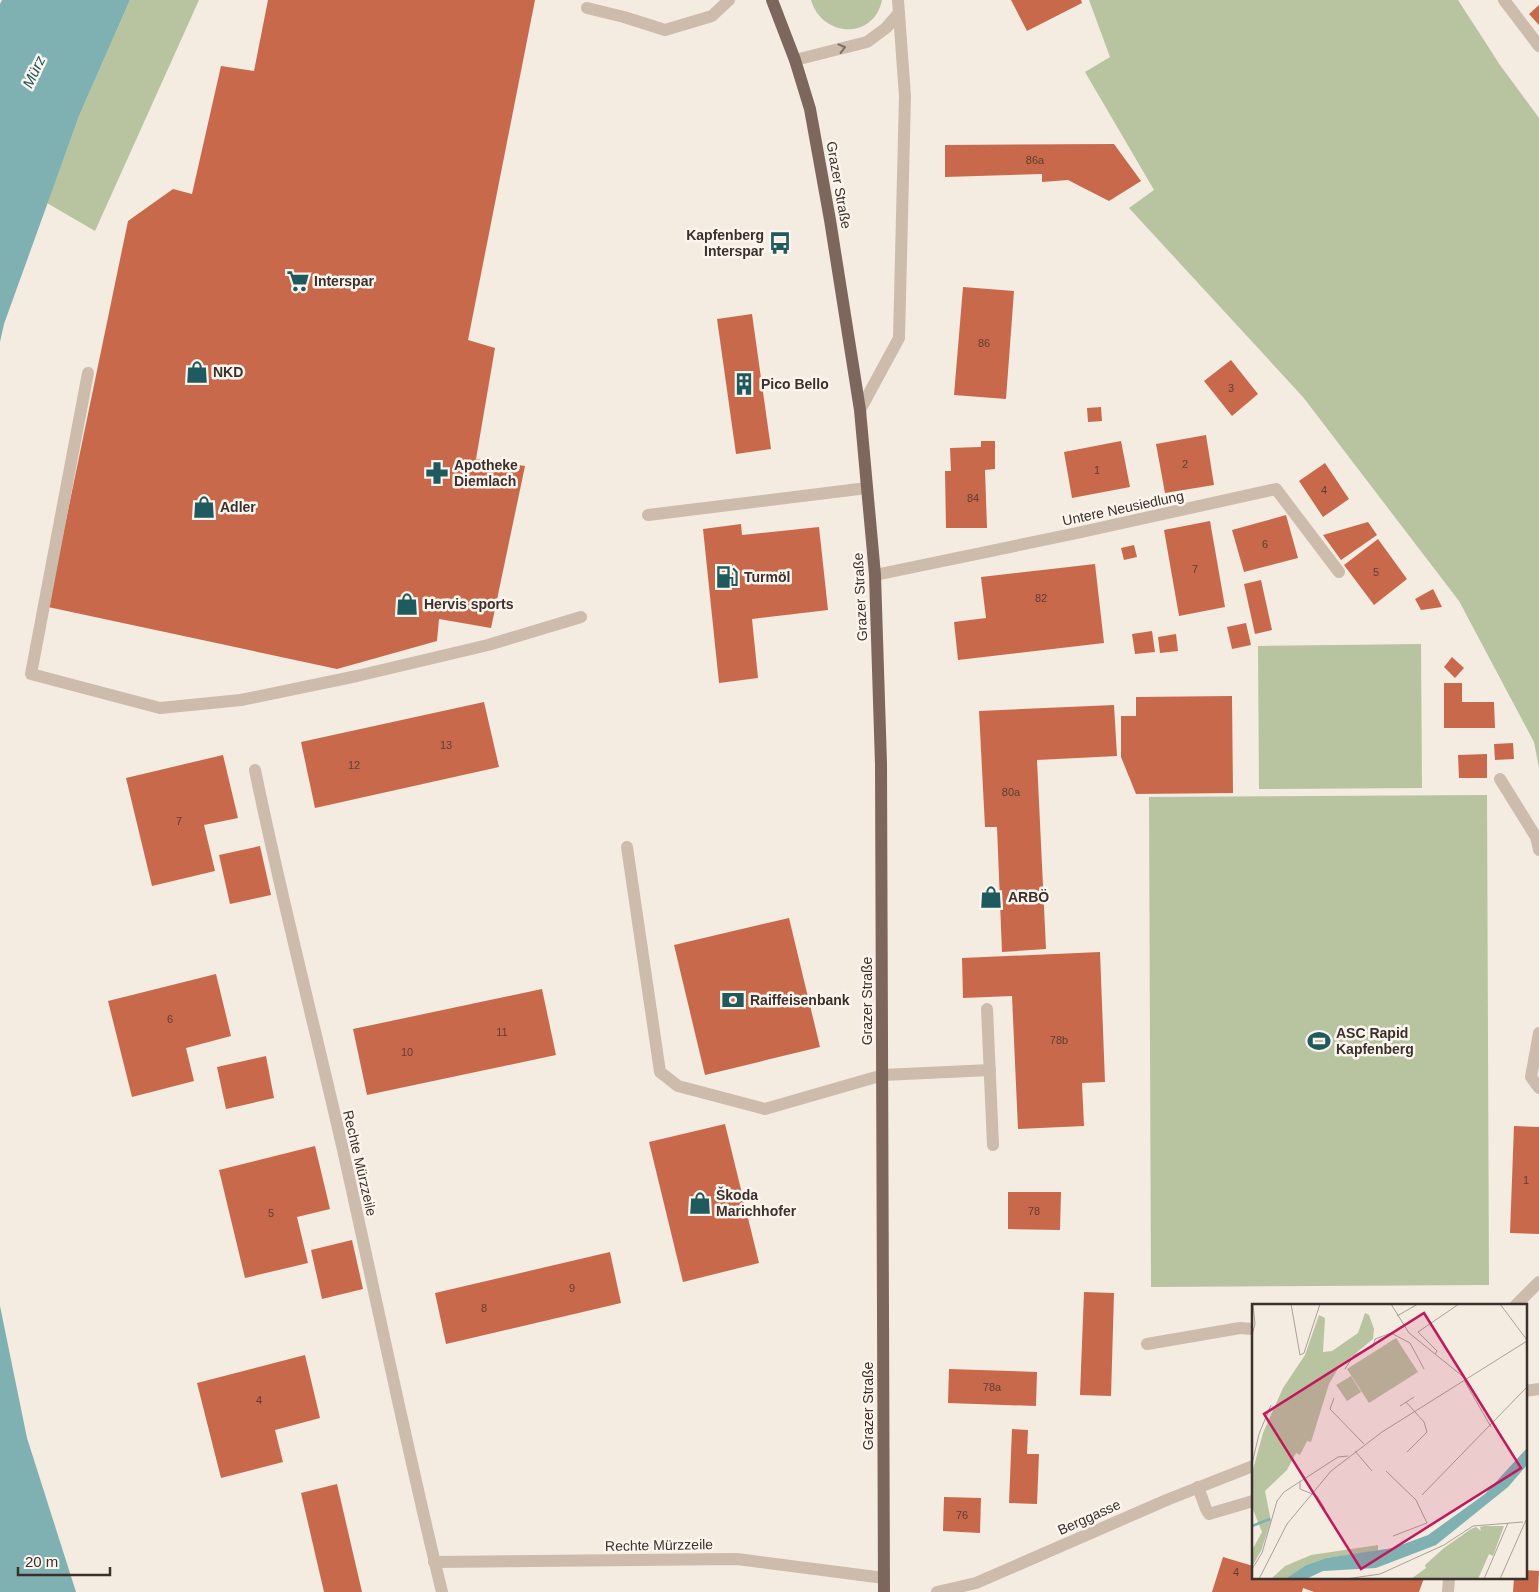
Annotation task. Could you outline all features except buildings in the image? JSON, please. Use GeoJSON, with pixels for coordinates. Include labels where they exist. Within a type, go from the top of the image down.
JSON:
{"type":"FeatureCollection","features":[{"type":"Feature","properties":{"kind":"main road","name":"Grazer Straße"},"geometry":{"type":"LineString","coordinates":[[772,0],[810,109],[830,220],[860,410],[875,575],[880,764],[883,1075],[884,1592]]}},
{"type":"Feature","properties":{"kind":"street"},"geometry":{"type":"LineString","coordinates":[[587,8],[624,16],[665,30],[712,16],[729,0]]}},
{"type":"Feature","properties":{"kind":"street"},"geometry":{"type":"LineString","coordinates":[[860,410],[899,338],[904,96],[898,0]]}},
{"type":"Feature","properties":{"kind":"street"},"geometry":{"type":"LineString","coordinates":[[1504,0],[1539,46]]}},
{"type":"Feature","properties":{"kind":"street"},"geometry":{"type":"LineString","coordinates":[[794,60],[867,42],[886,28],[899,13]]}},
{"type":"Feature","properties":{"kind":"street"},"geometry":{"type":"LineString","coordinates":[[88,373],[30,674],[160,708],[232,701],[356,676],[488,645],[581,618]]}},
{"type":"Feature","properties":{"kind":"street"},"geometry":{"type":"LineString","coordinates":[[648,515],[867,488]]}},
{"type":"Feature","properties":{"kind":"street","name":"Untere Neusiedlung"},"geometry":{"type":"LineString","coordinates":[[875,575],[1276,490],[1339,572]]}},
{"type":"Feature","properties":{"kind":"street","name":"Rechte Mürzzeile"},"geometry":{"type":"LineString","coordinates":[[255,770],[273,858],[342,1148],[394,1388],[442,1592]]}},
{"type":"Feature","properties":{"kind":"street"},"geometry":{"type":"LineString","coordinates":[[1500,779],[1536,837],[1539,850]]}},
{"type":"Feature","properties":{"kind":"street"},"geometry":{"type":"LineString","coordinates":[[627,847],[660,1072],[678,1086],[765,1110],[883,1075],[990,1070]]}},
{"type":"Feature","properties":{"kind":"street"},"geometry":{"type":"LineString","coordinates":[[987,1008],[993,1145]]}},
{"type":"Feature","properties":{"kind":"street"},"geometry":{"type":"LineString","coordinates":[[1539,1033],[1532,1077],[1539,1088]]}},
{"type":"Feature","properties":{"kind":"street"},"geometry":{"type":"LineString","coordinates":[[1517,1304],[1539,1282]]}},
{"type":"Feature","properties":{"kind":"street"},"geometry":{"type":"LineString","coordinates":[[1147,1344],[1240,1328],[1252,1329]]}},
{"type":"Feature","properties":{"kind":"street"},"geometry":{"type":"LineString","coordinates":[[1526,1391],[1539,1389]]}},
{"type":"Feature","properties":{"kind":"street","name":"Berggasse"},"geometry":{"type":"LineString","coordinates":[[937,1592],[976,1583],[1198,1487],[1252,1466]]}},
{"type":"Feature","properties":{"kind":"street"},"geometry":{"type":"LineString","coordinates":[[1198,1487],[1209,1514],[1252,1501]]}},
{"type":"Feature","properties":{"kind":"street","name":"Rechte Mürzzeile"},"geometry":{"type":"LineString","coordinates":[[434,1562],[737,1559],[884,1578]]}},
{"type":"Feature","properties":{"kind":"green space"},"geometry":{"type":"Polygon","coordinates":[[[130,0],[199,0],[95,231],[47,203],[79,116],[130,0]]]}},
{"type":"Feature","properties":{"kind":"green space"},"geometry":{"type":"Polygon","coordinates":[[[811,0],[882,0],[877,13],[869,22],[859,28],[848,29],[836,27],[826,22],[817,13],[811,0]]]}},
{"type":"Feature","properties":{"kind":"green space"},"geometry":{"type":"Polygon","coordinates":[[[1089,0],[1458,0],[1500,65],[1539,118],[1539,768],[1534,742],[1459,601],[1303,397],[1129,208],[1154,190],[1085,72],[1110,57],[1089,0]]]}},
{"type":"Feature","properties":{"kind":"green space"},"geometry":{"type":"Polygon","coordinates":[[[1421,644],[1422,788],[1259,789],[1258,646],[1421,644]]]}},
{"type":"Feature","properties":{"kind":"green space","name":"ASC Rapid Kapfenberg"},"geometry":{"type":"Polygon","coordinates":[[[1487,795],[1489,1285],[1151,1287],[1149,797],[1487,795]]]}},
{"type":"Feature","properties":{"kind":"water","name":"Mürz"},"geometry":{"type":"Polygon","coordinates":[[[2,0],[130,0],[79,116],[4,324],[0,342],[0,4],[2,0]]]}},
{"type":"Feature","properties":{"kind":"water"},"geometry":{"type":"Polygon","coordinates":[[[0,1306],[27,1438],[76,1592],[0,1592],[0,1306]]]}},
{"type":"Feature","properties":{"kind":"place","name":"Kapfenberg Interspar"},"geometry":{"type":"Point","coordinates":[780,243]}},
{"type":"Feature","properties":{"kind":"place","name":"Interspar"},"geometry":{"type":"Point","coordinates":[298,281]}},
{"type":"Feature","properties":{"kind":"place","name":"NKD"},"geometry":{"type":"Point","coordinates":[197,372]}},
{"type":"Feature","properties":{"kind":"place","name":"Pico Bello"},"geometry":{"type":"Point","coordinates":[744,384]}},
{"type":"Feature","properties":{"kind":"place","name":"Apotheke Diemlach"},"geometry":{"type":"Point","coordinates":[437,473]}},
{"type":"Feature","properties":{"kind":"place","name":"Adler"},"geometry":{"type":"Point","coordinates":[204,507]}},
{"type":"Feature","properties":{"kind":"place","name":"Turmöl"},"geometry":{"type":"Point","coordinates":[727,577]}},
{"type":"Feature","properties":{"kind":"place","name":"Hervis sports"},"geometry":{"type":"Point","coordinates":[407,604]}},
{"type":"Feature","properties":{"kind":"place","name":"ARBÖ"},"geometry":{"type":"Point","coordinates":[991,897]}},
{"type":"Feature","properties":{"kind":"place","name":"Raiffeisenbank"},"geometry":{"type":"Point","coordinates":[733,1000]}},
{"type":"Feature","properties":{"kind":"place","name":"ASC Rapid Kapfenberg"},"geometry":{"type":"Point","coordinates":[1319,1041]}},
{"type":"Feature","properties":{"kind":"place","name":"Škoda Marichhofer"},"geometry":{"type":"Point","coordinates":[700,1203]}}]}
